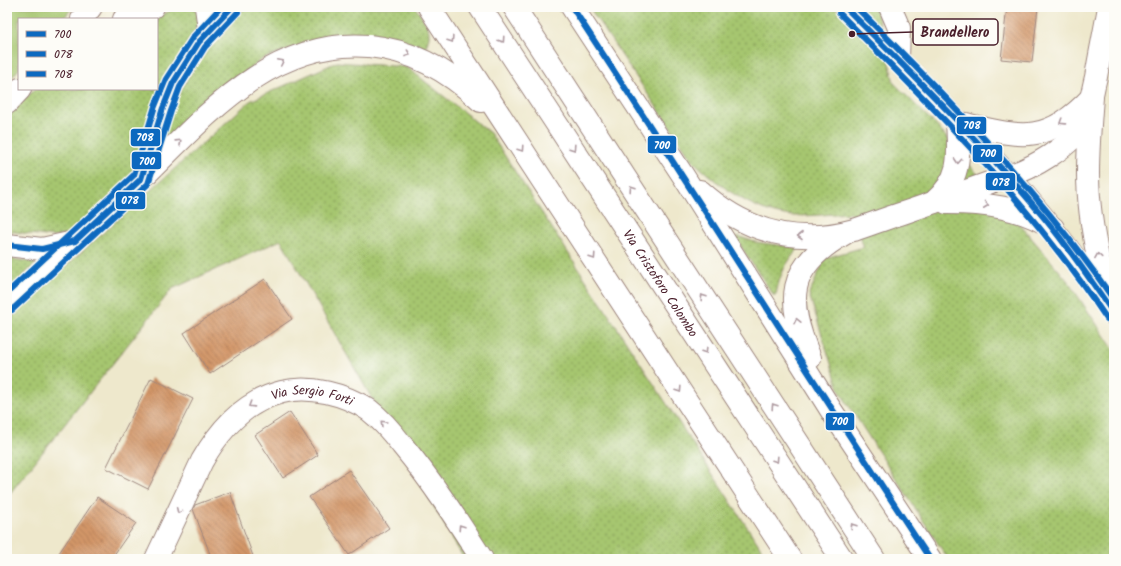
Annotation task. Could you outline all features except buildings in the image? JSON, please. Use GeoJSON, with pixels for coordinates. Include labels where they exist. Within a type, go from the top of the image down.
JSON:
{"type":"FeatureCollection","features":[{"type":"Feature","properties":{"kind":"main road"},"geometry":{"type":"LineString","coordinates":[[83,18],[92,7]]}},
{"type":"Feature","properties":{"kind":"main road"},"geometry":{"type":"LineString","coordinates":[[126,18],[153,7]]}},
{"type":"Feature","properties":{"kind":"main road"},"geometry":{"type":"LineString","coordinates":[[206,7],[209,29]]}},
{"type":"Feature","properties":{"kind":"main road"},"geometry":{"type":"LineString","coordinates":[[142,179],[163,108],[173,83],[187,59],[209,29],[232,7]]}},
{"type":"Feature","properties":{"kind":"main road"},"geometry":{"type":"LineString","coordinates":[[429,7],[786,556]]}},
{"type":"Feature","properties":{"kind":"main road","name":"Via Cristoforo Colombo"},"geometry":{"type":"LineString","coordinates":[[480,7],[842,559]]}},
{"type":"Feature","properties":{"kind":"main road"},"geometry":{"type":"LineString","coordinates":[[514,7],[874,559]]}},
{"type":"Feature","properties":{"kind":"main road"},"geometry":{"type":"LineString","coordinates":[[572,7],[684,177],[831,410],[930,559]]}},
{"type":"Feature","properties":{"kind":"main road"},"geometry":{"type":"LineString","coordinates":[[845,7],[957,122],[1054,228],[1112,311]]}},
{"type":"Feature","properties":{"kind":"main road"},"geometry":{"type":"LineString","coordinates":[[890,7],[899,28],[898,60]]}},
{"type":"Feature","properties":{"kind":"main road"},"geometry":{"type":"LineString","coordinates":[[1109,7],[1092,97],[1088,154],[1089,192],[1099,261],[1112,311]]}},
{"type":"Feature","properties":{"kind":"main road"},"geometry":{"type":"LineString","coordinates":[[7,304],[142,179],[207,116],[251,80],[285,60],[325,47],[356,46],[377,47],[414,57],[434,66],[465,86],[503,121]]}},
{"type":"Feature","properties":{"kind":"main road"},"geometry":{"type":"LineString","coordinates":[[7,103],[19,90]]}},
{"type":"Feature","properties":{"kind":"main road"},"geometry":{"type":"LineString","coordinates":[[831,410],[798,326],[794,304],[794,294],[800,275],[814,255],[829,243],[852,230],[934,203],[1028,169],[1073,136],[1083,124],[1092,97]]}},
{"type":"Feature","properties":{"kind":"main road"},"geometry":{"type":"LineString","coordinates":[[957,122],[1005,132],[1037,134],[1053,128],[1069,118],[1092,97]]}},
{"type":"Feature","properties":{"kind":"main road"},"geometry":{"type":"LineString","coordinates":[[934,203],[945,193],[956,173],[958,149],[957,122]]}},
{"type":"Feature","properties":{"kind":"main road"},"geometry":{"type":"LineString","coordinates":[[684,177],[725,211],[754,227],[794,236],[852,230]]}},
{"type":"Feature","properties":{"kind":"main road"},"geometry":{"type":"LineString","coordinates":[[934,203],[974,204],[1003,207],[1031,215],[1054,228]]}},
{"type":"Feature","properties":{"kind":"main road"},"geometry":{"type":"LineString","coordinates":[[7,245],[42,249],[76,241]]}},
{"type":"Feature","properties":{"kind":"main road","name":"Via Sergio Forti"},"geometry":{"type":"LineString","coordinates":[[156,559],[202,461],[210,446],[227,425],[243,410],[268,396],[288,390],[304,390],[344,398],[360,405],[378,418],[421,468],[482,559]]}},
{"type":"Feature","properties":{"kind":"green space"},"geometry":{"type":"Polygon","coordinates":[[[7,7],[73,7],[64,18],[18,18],[18,70],[7,83],[7,7]]]}},
{"type":"Feature","properties":{"kind":"green space"},"geometry":{"type":"Polygon","coordinates":[[[179,7],[191,7],[196,9],[199,17],[197,27],[183,52],[130,178],[70,234],[54,237],[7,231],[7,117],[34,90],[158,90],[158,18],[154,18],[179,7]]]}},
{"type":"Feature","properties":{"kind":"green space"},"geometry":{"type":"Polygon","coordinates":[[[245,7],[415,7],[428,26],[428,42],[425,48],[412,50],[310,42],[262,59],[164,142],[164,132],[167,120],[173,105],[191,73],[215,38],[245,7]]]}},
{"type":"Feature","properties":{"kind":"green space"},"geometry":{"type":"Polygon","coordinates":[[[589,7],[874,7],[877,12],[894,83],[936,125],[1067,280],[1114,350],[1114,559],[948,559],[840,392],[809,294],[825,258],[864,247],[850,213],[802,216],[781,214],[753,205],[740,198],[715,180],[693,161],[589,7]]]}},
{"type":"Feature","properties":{"kind":"green space"},"geometry":{"type":"Polygon","coordinates":[[[337,62],[407,67],[490,133],[768,559],[464,559],[281,240],[172,289],[7,497],[7,319],[250,101],[337,62]]]}},
{"type":"Feature","properties":{"kind":"green space"},"geometry":{"type":"Polygon","coordinates":[[[737,236],[755,242],[799,248],[790,259],[784,270],[776,295],[774,296],[735,238],[737,236]]]}},
{"type":"Feature","properties":{"kind":"green space"},"geometry":{"type":"Polygon","coordinates":[[[7,258],[36,263],[7,291],[7,258]]]}},
{"type":"Feature","properties":{"kind":"transit line","name":"708"},"geometry":{"type":"LineString","coordinates":[[7,293],[134,175],[155,106],[166,79],[193,37],[221,7]]}},
{"type":"Feature","properties":{"kind":"transit line","name":"700"},"geometry":{"type":"LineString","coordinates":[[7,245],[42,249],[75,241],[141,179],[163,108],[173,83],[199,42],[232,7]]}},
{"type":"Feature","properties":{"kind":"transit line","name":"700"},"geometry":{"type":"LineString","coordinates":[[572,7],[930,559]]}},
{"type":"Feature","properties":{"kind":"transit line","name":"700"},"geometry":{"type":"LineString","coordinates":[[845,7],[979,144],[1030,201],[1054,230],[1114,314]]}},
{"type":"Feature","properties":{"kind":"transit line","name":"708"},"geometry":{"type":"LineString","coordinates":[[856,7],[925,76],[1024,184],[1056,222],[1114,300]]}},
{"type":"Feature","properties":{"kind":"transit line","name":"078"},"geometry":{"type":"LineString","coordinates":[[12,310],[148,184],[180,87],[205,47],[238,12]]}},
{"type":"Feature","properties":{"kind":"transit line","name":"078"},"geometry":{"type":"LineString","coordinates":[[839,13],[912,86],[981,159],[1046,236],[1107,319]]}},
{"type":"Feature","properties":{"kind":"place","name":"Brandellero"},"geometry":{"type":"Point","coordinates":[852,34]}}]}
